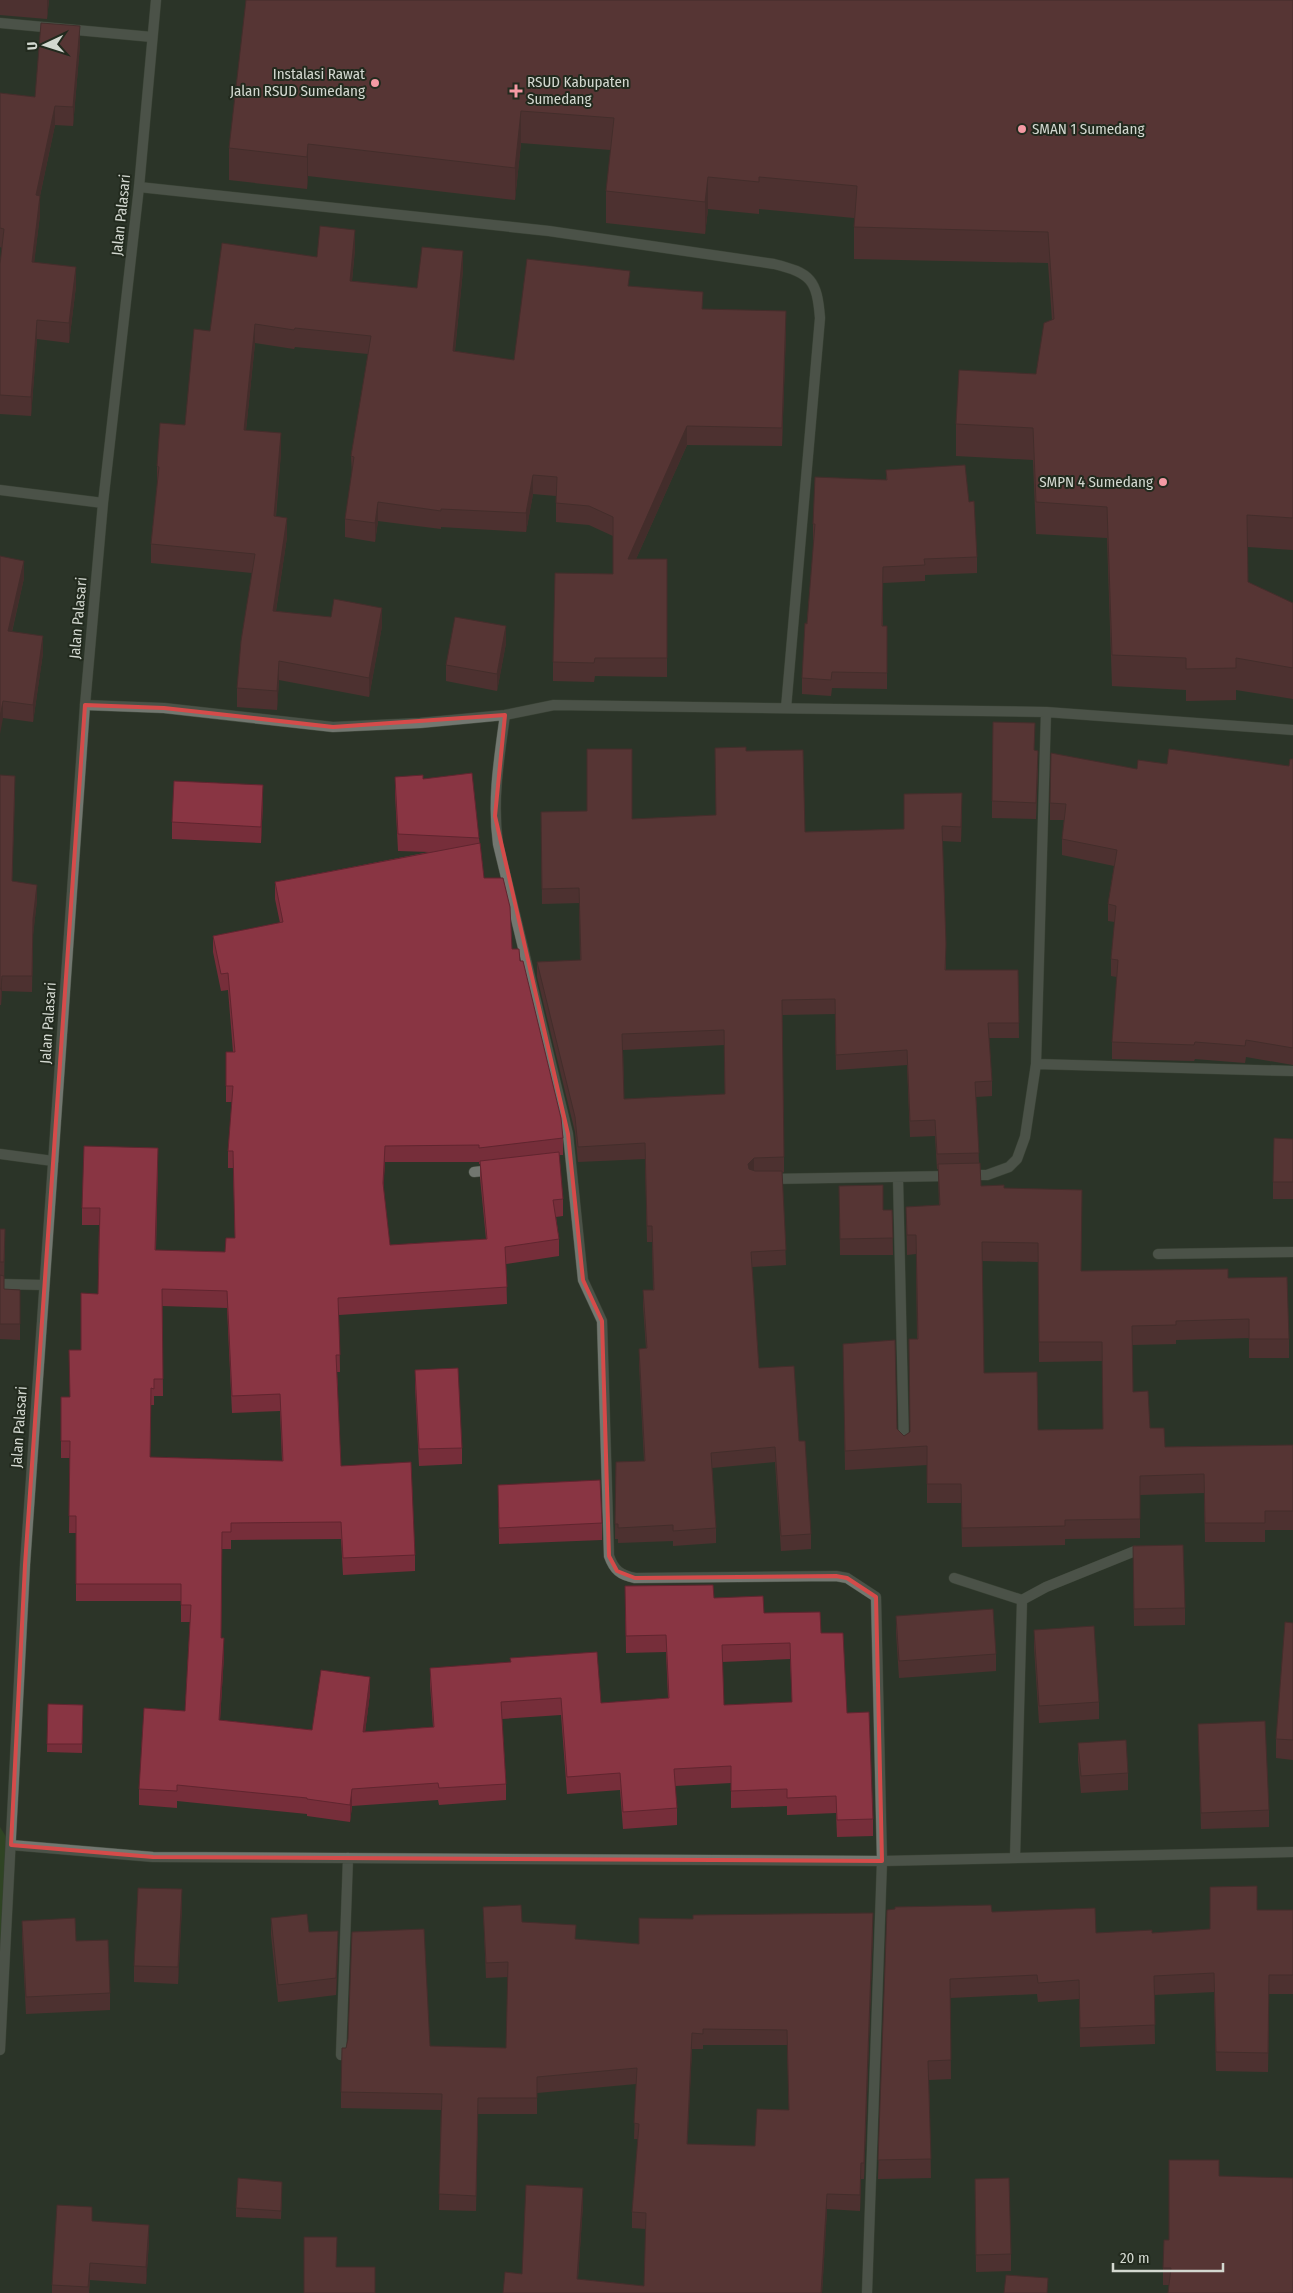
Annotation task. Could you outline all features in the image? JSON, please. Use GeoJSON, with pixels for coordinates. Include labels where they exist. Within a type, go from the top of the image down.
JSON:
{"type":"FeatureCollection","features":[{"type":"Feature","properties":{"kind":"street","name":"Jalan Palasari"},"geometry":{"type":"LineString","coordinates":[[0,2050],[24,1565],[85,705],[103,503],[139,187],[156,0]]}},
{"type":"Feature","properties":{"kind":"street"},"geometry":{"type":"LineString","coordinates":[[0,23],[152,36]]}},
{"type":"Feature","properties":{"kind":"street"},"geometry":{"type":"LineString","coordinates":[[139,187],[549,231],[774,264],[795,269],[811,280],[818,295],[820,318],[786,708]]}},
{"type":"Feature","properties":{"kind":"street"},"geometry":{"type":"LineString","coordinates":[[0,490],[103,503]]}},
{"type":"Feature","properties":{"kind":"street"},"geometry":{"type":"LineString","coordinates":[[85,705],[164,708],[333,728],[420,723],[505,715],[554,705],[1046,712],[1293,730]]}},
{"type":"Feature","properties":{"kind":"street"},"geometry":{"type":"LineString","coordinates":[[755,1180],[987,1175],[1010,1167],[1017,1159],[1025,1137],[1036,1064],[1046,712]]}},
{"type":"Feature","properties":{"kind":"street"},"geometry":{"type":"LineString","coordinates":[[505,715],[495,788],[498,844],[562,1106],[566,1162],[583,1280],[600,1314],[604,1331],[610,1556],[612,1565],[625,1576],[635,1578],[836,1576],[847,1578],[876,1597],[882,1862],[867,2293]]}},
{"type":"Feature","properties":{"kind":"street"},"geometry":{"type":"LineString","coordinates":[[1036,1064],[1293,1071]]}},
{"type":"Feature","properties":{"kind":"street"},"geometry":{"type":"LineString","coordinates":[[0,1154],[53,1161]]}},
{"type":"Feature","properties":{"kind":"street"},"geometry":{"type":"LineString","coordinates":[[474,1172],[503,1169]]}},
{"type":"Feature","properties":{"kind":"street"},"geometry":{"type":"LineString","coordinates":[[898,1177],[904,1448]]}},
{"type":"Feature","properties":{"kind":"street"},"geometry":{"type":"LineString","coordinates":[[1158,1254],[1293,1252]]}},
{"type":"Feature","properties":{"kind":"street"},"geometry":{"type":"LineString","coordinates":[[0,1284],[44,1285]]}},
{"type":"Feature","properties":{"kind":"street"},"geometry":{"type":"LineString","coordinates":[[954,1578],[1022,1600],[1046,1587],[1135,1552]]}},
{"type":"Feature","properties":{"kind":"street"},"geometry":{"type":"LineString","coordinates":[[1015,1858],[1022,1600]]}},
{"type":"Feature","properties":{"kind":"street"},"geometry":{"type":"LineString","coordinates":[[11,1845],[153,1857],[882,1862],[1293,1852]]}},
{"type":"Feature","properties":{"kind":"street"},"geometry":{"type":"LineString","coordinates":[[341,2055],[348,1858]]}},
{"type":"Feature","properties":{"kind":"highlighted area"},"geometry":{"type":"Polygon","coordinates":[[[85,705],[164,708],[333,727],[505,715],[495,816],[568,1134],[583,1280],[602,1321],[609,1556],[617,1571],[635,1578],[836,1576],[847,1578],[876,1597],[882,1861],[153,1857],[11,1845],[25,1565],[85,705]]]}},
{"type":"Feature","properties":{"kind":"green space"},"geometry":{"type":"Polygon","coordinates":[[[0,1827],[11,1845],[0,2050],[0,1827]]]}},
{"type":"Feature","properties":{"kind":"building"},"geometry":{"type":"Polygon","coordinates":[[[246,0],[1293,0],[1293,518],[1247,515],[1248,582],[1293,603],[1293,668],[1236,658],[1236,668],[1186,669],[1186,658],[1112,655],[1107,507],[1036,502],[1033,428],[956,424],[959,370],[1036,374],[1044,323],[1054,319],[1048,232],[854,227],[857,186],[759,177],[759,182],[708,177],[705,202],[606,191],[614,118],[521,111],[515,168],[308,144],[307,157],[229,148],[246,0]]]}},
{"type":"Feature","properties":{"kind":"building"},"geometry":{"type":"Polygon","coordinates":[[[41,23],[80,26],[73,107],[55,106],[36,195],[40,196],[32,262],[76,267],[69,323],[37,320],[31,397],[0,395],[0,264],[4,229],[0,228],[0,93],[35,97],[41,23]]]}},
{"type":"Feature","properties":{"kind":"building"},"geometry":{"type":"Polygon","coordinates":[[[320,226],[355,230],[350,281],[417,288],[422,247],[463,251],[453,351],[514,360],[527,259],[630,271],[628,286],[703,292],[702,309],[786,311],[782,428],[687,426],[628,559],[667,559],[667,658],[595,658],[594,663],[553,662],[555,573],[613,574],[613,517],[589,506],[556,503],[557,477],[533,475],[526,513],[441,509],[441,511],[378,502],[375,523],[345,519],[354,457],[351,456],[371,336],[295,328],[294,330],[255,324],[244,430],[281,433],[274,516],[287,518],[273,611],[331,617],[334,599],[382,608],[369,678],[279,661],[277,691],[237,688],[241,641],[255,554],[151,544],[159,467],[157,466],[160,423],[185,425],[194,329],[210,331],[222,243],[317,257],[320,226]]]}},
{"type":"Feature","properties":{"kind":"building"},"geometry":{"type":"Polygon","coordinates":[[[965,465],[969,502],[974,501],[977,557],[924,559],[925,565],[883,567],[882,626],[887,626],[887,673],[832,672],[831,680],[802,678],[805,623],[807,624],[815,524],[813,524],[815,477],[887,480],[886,470],[965,465]]]}},
{"type":"Feature","properties":{"kind":"building"},"geometry":{"type":"Polygon","coordinates":[[[0,556],[24,561],[8,631],[43,636],[33,705],[3,701],[0,717],[0,556]]]}},
{"type":"Feature","properties":{"kind":"building"},"geometry":{"type":"Polygon","coordinates":[[[455,617],[506,626],[497,674],[446,665],[455,617]]]}},
{"type":"Feature","properties":{"kind":"building"},"geometry":{"type":"Polygon","coordinates":[[[993,722],[1035,723],[1034,750],[1038,751],[1036,803],[992,801],[993,722]]]}},
{"type":"Feature","properties":{"kind":"building"},"geometry":{"type":"Polygon","coordinates":[[[746,747],[746,751],[803,750],[805,832],[904,829],[904,794],[962,793],[961,827],[942,826],[946,944],[945,970],[1018,970],[1019,1023],[988,1023],[992,1081],[975,1082],[979,1153],[937,1154],[935,1120],[910,1121],[907,1050],[836,1055],[835,999],[782,1000],[784,1157],[754,1158],[748,1164],[749,1169],[755,1171],[782,1171],[786,1250],[751,1252],[759,1368],[794,1366],[799,1441],[805,1441],[811,1534],[781,1536],[775,1447],[711,1453],[716,1528],[673,1531],[673,1525],[618,1528],[618,1524],[615,1524],[616,1462],[645,1461],[639,1349],[647,1348],[643,1290],[654,1290],[652,1226],[647,1226],[645,1143],[578,1147],[575,1117],[537,962],[581,960],[579,888],[542,889],[541,812],[587,811],[587,749],[632,749],[632,819],[716,815],[715,748],[746,747]],[[724,1030],[622,1034],[624,1099],[725,1094],[724,1030]]]}},
{"type":"Feature","properties":{"kind":"building"},"geometry":{"type":"Polygon","coordinates":[[[1169,749],[1289,766],[1290,759],[1293,759],[1293,1048],[1246,1040],[1245,1046],[1195,1042],[1194,1045],[1112,1042],[1118,960],[1111,959],[1116,906],[1108,904],[1117,850],[1062,839],[1066,804],[1050,803],[1051,753],[1137,769],[1138,760],[1167,764],[1169,749]]]}},
{"type":"Feature","properties":{"kind":"building"},"geometry":{"type":"Polygon","coordinates":[[[472,773],[479,838],[398,834],[395,777],[423,775],[423,779],[472,773]]]}},
{"type":"Feature","properties":{"kind":"building"},"geometry":{"type":"Polygon","coordinates":[[[0,775],[15,776],[12,881],[37,885],[33,919],[32,976],[2,976],[1,989],[0,989],[0,775]]]}},
{"type":"Feature","properties":{"kind":"building"},"geometry":{"type":"Polygon","coordinates":[[[174,781],[263,785],[261,827],[172,822],[174,781]]]}},
{"type":"Feature","properties":{"kind":"building"},"geometry":{"type":"Polygon","coordinates":[[[480,843],[484,878],[503,878],[510,907],[512,949],[519,949],[520,961],[523,961],[561,1118],[563,1138],[479,1148],[479,1145],[385,1146],[383,1183],[390,1245],[487,1239],[480,1161],[559,1152],[563,1199],[553,1200],[559,1239],[505,1247],[507,1287],[338,1298],[340,1355],[336,1355],[341,1466],[411,1462],[415,1555],[343,1558],[341,1522],[231,1523],[231,1532],[222,1532],[221,1638],[224,1638],[219,1720],[312,1730],[321,1670],[370,1677],[363,1732],[434,1727],[430,1668],[511,1662],[510,1658],[597,1652],[601,1703],[669,1698],[666,1635],[626,1636],[625,1586],[713,1585],[714,1598],[763,1596],[764,1613],[820,1612],[821,1633],[843,1633],[847,1713],[869,1712],[873,1819],[837,1820],[836,1796],[787,1798],[787,1789],[731,1791],[731,1766],[674,1769],[677,1808],[623,1812],[620,1773],[567,1777],[561,1698],[501,1702],[506,1784],[439,1788],[438,1783],[352,1789],[350,1805],[307,1798],[177,1785],[177,1791],[139,1789],[144,1708],[185,1711],[191,1605],[181,1605],[181,1584],[76,1584],[76,1516],[69,1516],[70,1441],[61,1441],[61,1397],[70,1397],[69,1350],[81,1350],[81,1293],[98,1294],[100,1208],[82,1208],[84,1146],[158,1148],[155,1250],[225,1252],[226,1238],[235,1238],[233,1151],[228,1151],[233,1086],[226,1086],[226,1052],[235,1052],[228,973],[221,974],[213,936],[283,922],[275,882],[480,843]],[[162,1289],[163,1379],[154,1379],[154,1389],[151,1388],[150,1457],[283,1461],[280,1394],[232,1396],[227,1291],[162,1289]],[[790,1643],[722,1645],[724,1705],[792,1702],[790,1643]]]}},
{"type":"Feature","properties":{"kind":"building"},"geometry":{"type":"Polygon","coordinates":[[[1274,1138],[1293,1139],[1293,1182],[1273,1182],[1274,1138]]]}},
{"type":"Feature","properties":{"kind":"building"},"geometry":{"type":"Polygon","coordinates":[[[980,1163],[981,1186],[1004,1185],[1004,1188],[1082,1190],[1081,1271],[1228,1269],[1228,1278],[1287,1277],[1289,1339],[1249,1339],[1249,1319],[1176,1321],[1176,1325],[1132,1326],[1133,1392],[1148,1391],[1150,1428],[1164,1428],[1165,1447],[1293,1445],[1293,1511],[1265,1511],[1265,1523],[1205,1523],[1204,1474],[1140,1476],[1140,1519],[1065,1520],[1065,1526],[962,1528],[961,1484],[927,1484],[927,1446],[845,1451],[843,1344],[895,1340],[897,1429],[904,1436],[910,1432],[909,1339],[918,1339],[916,1235],[907,1235],[906,1207],[940,1205],[938,1164],[980,1163]],[[982,1242],[984,1373],[1037,1372],[1038,1430],[1103,1429],[1102,1342],[1039,1342],[1038,1243],[982,1242]]]}},
{"type":"Feature","properties":{"kind":"building"},"geometry":{"type":"Polygon","coordinates":[[[883,1185],[883,1210],[892,1210],[893,1238],[840,1239],[839,1186],[883,1185]]]}},
{"type":"Feature","properties":{"kind":"building"},"geometry":{"type":"Polygon","coordinates":[[[0,1229],[5,1229],[4,1262],[0,1262],[0,1229]]]}},
{"type":"Feature","properties":{"kind":"building"},"geometry":{"type":"Polygon","coordinates":[[[0,1275],[4,1276],[4,1289],[20,1290],[20,1324],[0,1324],[0,1275]]]}},
{"type":"Feature","properties":{"kind":"building"},"geometry":{"type":"Polygon","coordinates":[[[458,1368],[462,1448],[419,1449],[415,1370],[458,1368]]]}},
{"type":"Feature","properties":{"kind":"building"},"geometry":{"type":"Polygon","coordinates":[[[600,1480],[602,1523],[499,1528],[498,1485],[600,1480]]]}},
{"type":"Feature","properties":{"kind":"building"},"geometry":{"type":"Polygon","coordinates":[[[1183,1545],[1185,1608],[1134,1609],[1133,1546],[1183,1545]]]}},
{"type":"Feature","properties":{"kind":"building"},"geometry":{"type":"Polygon","coordinates":[[[993,1609],[996,1654],[899,1661],[896,1616],[993,1609]]]}},
{"type":"Feature","properties":{"kind":"building"},"geometry":{"type":"Polygon","coordinates":[[[1285,1622],[1293,1623],[1293,1740],[1276,1739],[1285,1622]]]}},
{"type":"Feature","properties":{"kind":"building"},"geometry":{"type":"Polygon","coordinates":[[[1094,1626],[1099,1702],[1039,1706],[1034,1630],[1094,1626]]]}},
{"type":"Feature","properties":{"kind":"building"},"geometry":{"type":"Polygon","coordinates":[[[48,1704],[83,1705],[82,1744],[47,1744],[48,1704]]]}},
{"type":"Feature","properties":{"kind":"building"},"geometry":{"type":"Polygon","coordinates":[[[1265,1721],[1269,1810],[1201,1813],[1198,1724],[1265,1721]]]}},
{"type":"Feature","properties":{"kind":"building"},"geometry":{"type":"Polygon","coordinates":[[[1126,1740],[1128,1773],[1081,1776],[1078,1743],[1126,1740]]]}},
{"type":"Feature","properties":{"kind":"building"},"geometry":{"type":"Polygon","coordinates":[[[1257,1886],[1257,1910],[1293,1910],[1293,1975],[1269,1975],[1268,2053],[1216,2052],[1214,1973],[1154,1976],[1155,2025],[1080,2028],[1079,1980],[1038,1983],[1037,1975],[950,1979],[951,2060],[928,2061],[931,2159],[878,2160],[887,1910],[895,1909],[895,1907],[991,1905],[992,1912],[1095,1908],[1096,1933],[1152,1930],[1152,1933],[1210,1929],[1210,1887],[1257,1886]]]}},
{"type":"Feature","properties":{"kind":"building"},"geometry":{"type":"Polygon","coordinates":[[[138,1888],[182,1889],[178,1967],[134,1966],[138,1888]]]}},
{"type":"Feature","properties":{"kind":"building"},"geometry":{"type":"Polygon","coordinates":[[[521,1905],[522,1922],[576,1925],[575,1939],[639,1944],[639,1918],[693,1919],[693,1915],[873,1913],[864,2163],[861,2163],[860,2195],[827,2194],[821,2293],[503,2293],[505,2272],[522,2274],[526,2185],[583,2188],[577,2279],[644,2286],[646,2213],[632,2212],[639,2124],[634,2123],[637,2068],[537,2077],[537,2098],[478,2098],[476,2196],[439,2194],[442,2094],[341,2092],[342,2048],[346,2048],[348,2039],[352,1932],[424,1929],[430,2046],[506,2048],[508,1962],[486,1963],[483,1907],[521,1905]],[[703,2029],[703,2034],[692,2033],[687,2144],[755,2146],[757,2109],[789,2110],[787,2030],[703,2029]]]}},
{"type":"Feature","properties":{"kind":"building"},"geometry":{"type":"Polygon","coordinates":[[[307,1914],[309,1932],[338,1931],[336,1978],[278,1985],[271,1918],[307,1914]]]}},
{"type":"Feature","properties":{"kind":"building"},"geometry":{"type":"Polygon","coordinates":[[[75,1918],[76,1941],[108,1940],[110,1993],[26,1997],[22,1921],[75,1918]]]}},
{"type":"Feature","properties":{"kind":"building"},"geometry":{"type":"Polygon","coordinates":[[[1169,2160],[1219,2160],[1219,2176],[1293,2178],[1293,2293],[1168,2293],[1171,2268],[1163,2268],[1164,2240],[1169,2240],[1169,2160]]]}},
{"type":"Feature","properties":{"kind":"building"},"geometry":{"type":"Polygon","coordinates":[[[238,2178],[282,2182],[281,2211],[236,2208],[238,2178]]]}},
{"type":"Feature","properties":{"kind":"building"},"geometry":{"type":"Polygon","coordinates":[[[1009,2178],[1011,2254],[976,2255],[975,2179],[1009,2178]]]}},
{"type":"Feature","properties":{"kind":"building"},"geometry":{"type":"Polygon","coordinates":[[[57,2205],[92,2207],[92,2221],[149,2225],[146,2267],[90,2263],[88,2287],[52,2285],[57,2205]]]}},
{"type":"Feature","properties":{"kind":"building"},"geometry":{"type":"Polygon","coordinates":[[[304,2237],[337,2237],[336,2267],[375,2267],[375,2293],[304,2293],[304,2237]]]}},
{"type":"Feature","properties":{"kind":"building"},"geometry":{"type":"Polygon","coordinates":[[[1006,2275],[1048,2278],[1047,2293],[1004,2293],[1006,2275]]]}},
{"type":"Feature","properties":{"kind":"place","name":"Instalasi Rawat Jalan RSUD Sumedang"},"geometry":{"type":"Point","coordinates":[375,83]}},
{"type":"Feature","properties":{"kind":"place","name":"RSUD Kabupaten Sumedang"},"geometry":{"type":"Point","coordinates":[516,91]}},
{"type":"Feature","properties":{"kind":"place","name":"SMAN 1 Sumedang"},"geometry":{"type":"Point","coordinates":[1022,129]}},
{"type":"Feature","properties":{"kind":"place","name":"SMPN 4 Sumedang"},"geometry":{"type":"Point","coordinates":[1163,482]}}]}
